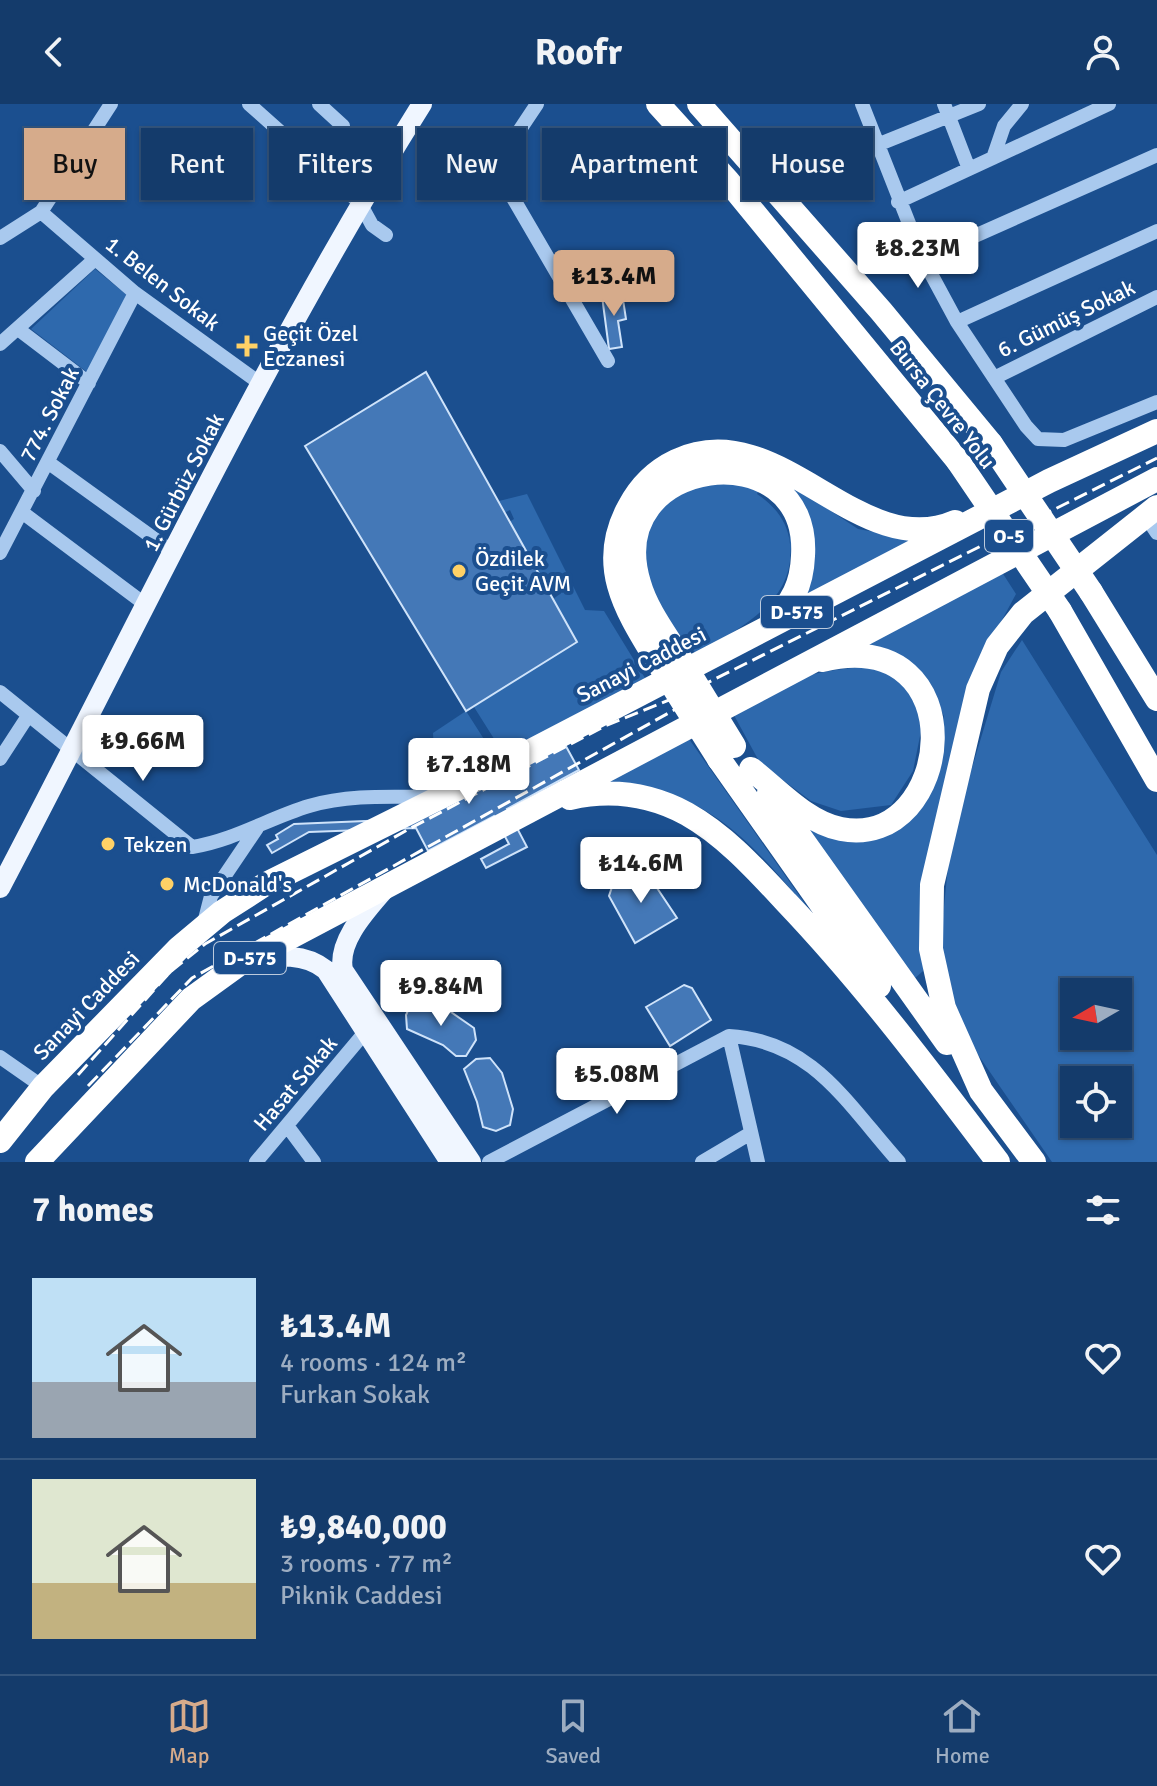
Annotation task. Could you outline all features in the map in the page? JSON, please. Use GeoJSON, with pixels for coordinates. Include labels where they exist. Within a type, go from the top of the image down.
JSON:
{"type":"FeatureCollection","features":[{"type":"Feature","properties":{"kind":"highway","name":"Bursa Çevre Yolu"},"geometry":{"type":"LineString","coordinates":[[658,104],[728,181],[958,461],[1157,759]]}},
{"type":"Feature","properties":{"kind":"highway","name":"Bursa Çevre Yolu"},"geometry":{"type":"LineString","coordinates":[[699,104],[881,311],[991,444],[1091,592],[1157,699]]}},
{"type":"Feature","properties":{"kind":"highway","name":"Sanayi Caddesi"},"geometry":{"type":"LineString","coordinates":[[0,1141],[43,1087],[203,927],[289,871],[1049,481],[1157,431]]}},
{"type":"Feature","properties":{"kind":"highway"},"geometry":{"type":"LineString","coordinates":[[982,1144],[668,659],[618,590],[615,564],[619,525],[637,492],[659,469],[696,452],[731,452],[762,459],[803,479],[853,510],[902,527],[942,528],[1049,481]]}},
{"type":"Feature","properties":{"kind":"highway"},"geometry":{"type":"LineString","coordinates":[[668,659],[639,583],[635,560],[644,517],[658,497],[685,477],[716,471],[747,474],[776,488],[796,516],[804,547],[802,578],[786,610],[737,643]]}},
{"type":"Feature","properties":{"kind":"highway","name":"D-575"},"geometry":{"type":"LineString","coordinates":[[37,1162],[191,999],[238,965],[385,890],[511,819],[1157,479]]}},
{"type":"Feature","properties":{"kind":"highway"},"geometry":{"type":"LineString","coordinates":[[981,1091],[944,1008],[931,949],[930,921],[932,885],[978,689],[997,646],[1023,613],[1156,522]]}},
{"type":"Feature","properties":{"kind":"highway"},"geometry":{"type":"LineString","coordinates":[[1091,592],[1157,677]]}},
{"type":"Feature","properties":{"kind":"highway"},"geometry":{"type":"LineString","coordinates":[[1060,611],[1157,780]]}},
{"type":"Feature","properties":{"kind":"highway"},"geometry":{"type":"LineString","coordinates":[[726,752],[807,814],[840,829],[873,827],[902,813],[927,776],[934,718],[917,682],[889,661],[866,656],[843,655],[801,665]]}},
{"type":"Feature","properties":{"kind":"highway"},"geometry":{"type":"LineString","coordinates":[[751,769],[1034,1162]]}},
{"type":"Feature","properties":{"kind":"highway"},"geometry":{"type":"LineString","coordinates":[[511,819],[563,799],[596,792],[630,794],[687,815],[742,855],[823,940],[998,1162]]}},
{"type":"Feature","properties":{"kind":"main road","name":"1. Gürbüz Sokak"},"geometry":{"type":"LineString","coordinates":[[0,888],[261,384],[360,203],[422,104]]}},
{"type":"Feature","properties":{"kind":"main road"},"geometry":{"type":"LineString","coordinates":[[385,890],[361,916],[341,960],[343,970],[471,1162]]}},
{"type":"Feature","properties":{"kind":"main road"},"geometry":{"type":"LineString","coordinates":[[238,965],[275,956],[317,963],[366,1031],[450,1162]]}},
{"type":"Feature","properties":{"kind":"street"},"geometry":{"type":"LineString","coordinates":[[3,232],[41,212],[111,104]]}},
{"type":"Feature","properties":{"kind":"street"},"geometry":{"type":"LineString","coordinates":[[249,104],[276,128]]}},
{"type":"Feature","properties":{"kind":"street"},"geometry":{"type":"LineString","coordinates":[[319,104],[343,126],[341,128]]}},
{"type":"Feature","properties":{"kind":"street"},"geometry":{"type":"LineString","coordinates":[[537,104],[495,167],[608,361]]}},
{"type":"Feature","properties":{"kind":"street"},"geometry":{"type":"LineString","coordinates":[[862,104],[923,259],[957,322],[1038,439],[1064,440],[1157,402]]}},
{"type":"Feature","properties":{"kind":"street"},"geometry":{"type":"LineString","coordinates":[[877,145],[947,110],[979,104]]}},
{"type":"Feature","properties":{"kind":"street"},"geometry":{"type":"LineString","coordinates":[[993,158],[1004,126],[1022,104]]}},
{"type":"Feature","properties":{"kind":"street"},"geometry":{"type":"LineString","coordinates":[[898,202],[1109,104]]}},
{"type":"Feature","properties":{"kind":"street"},"geometry":{"type":"LineString","coordinates":[[947,110],[969,169]]}},
{"type":"Feature","properties":{"kind":"street"},"geometry":{"type":"LineString","coordinates":[[923,259],[1157,155]]}},
{"type":"Feature","properties":{"kind":"street"},"geometry":{"type":"LineString","coordinates":[[357,200],[372,225],[386,235]]}},
{"type":"Feature","properties":{"kind":"street","name":"1. Belen Sokak"},"geometry":{"type":"LineString","coordinates":[[41,212],[135,293],[261,384]]}},
{"type":"Feature","properties":{"kind":"street"},"geometry":{"type":"LineString","coordinates":[[957,322],[1157,231]]}},
{"type":"Feature","properties":{"kind":"street"},"geometry":{"type":"LineString","coordinates":[[0,344],[95,259]]}},
{"type":"Feature","properties":{"kind":"street","name":"774. Sokak"},"geometry":{"type":"LineString","coordinates":[[0,553],[135,293]]}},
{"type":"Feature","properties":{"kind":"street","name":"6. Gümüş Sokak"},"geometry":{"type":"LineString","coordinates":[[994,378],[1157,297]]}},
{"type":"Feature","properties":{"kind":"street"},"geometry":{"type":"LineString","coordinates":[[18,329],[89,383]]}},
{"type":"Feature","properties":{"kind":"street"},"geometry":{"type":"LineString","coordinates":[[0,451],[34,491]]}},
{"type":"Feature","properties":{"kind":"street"},"geometry":{"type":"LineString","coordinates":[[49,463],[174,553]]}},
{"type":"Feature","properties":{"kind":"street"},"geometry":{"type":"LineString","coordinates":[[23,513],[146,605]]}},
{"type":"Feature","properties":{"kind":"street"},"geometry":{"type":"LineString","coordinates":[[1,695],[192,847],[232,838],[291,812],[332,800],[438,797]]}},
{"type":"Feature","properties":{"kind":"street"},"geometry":{"type":"LineString","coordinates":[[0,759],[28,716]]}},
{"type":"Feature","properties":{"kind":"street"},"geometry":{"type":"LineString","coordinates":[[203,927],[211,896],[257,827]]}},
{"type":"Feature","properties":{"kind":"street","name":"Hasat Sokak"},"geometry":{"type":"LineString","coordinates":[[256,1162],[366,1031]]}},
{"type":"Feature","properties":{"kind":"street"},"geometry":{"type":"LineString","coordinates":[[729,1036],[758,1162]]}},
{"type":"Feature","properties":{"kind":"street"},"geometry":{"type":"LineString","coordinates":[[489,1162],[729,1036],[768,1041],[801,1057],[899,1162]]}},
{"type":"Feature","properties":{"kind":"street"},"geometry":{"type":"LineString","coordinates":[[0,1057],[43,1087]]}},
{"type":"Feature","properties":{"kind":"street"},"geometry":{"type":"LineString","coordinates":[[288,1127],[314,1162]]}},
{"type":"Feature","properties":{"kind":"street"},"geometry":{"type":"LineString","coordinates":[[702,1162],[751,1133]]}},
{"type":"Feature","properties":{"kind":"shaded area"},"geometry":{"type":"Polygon","coordinates":[[[95,269],[127,295],[87,372],[31,329],[95,269]]]}},
{"type":"Feature","properties":{"kind":"shaded area"},"geometry":{"type":"Polygon","coordinates":[[[721,480],[759,490],[757,494],[775,509],[789,536],[789,565],[784,582],[762,611],[697,655],[682,637],[678,639],[648,592],[643,541],[655,512],[674,494],[721,480]]]}},
{"type":"Feature","properties":{"kind":"shaded area"},"geometry":{"type":"Polygon","coordinates":[[[795,487],[858,529],[920,540],[795,604],[786,493],[795,487]]]}},
{"type":"Feature","properties":{"kind":"shaded area"},"geometry":{"type":"Polygon","coordinates":[[[527,494],[585,610],[604,611],[645,678],[503,753],[474,707],[577,642],[552,600],[561,593],[552,578],[542,584],[506,524],[514,519],[510,510],[500,515],[499,501],[527,494]]]}},
{"type":"Feature","properties":{"kind":"shaded area"},"geometry":{"type":"Polygon","coordinates":[[[996,563],[1016,594],[969,681],[923,879],[923,971],[914,979],[799,819],[852,837],[931,778],[944,716],[926,684],[854,648],[996,563]]]}},
{"type":"Feature","properties":{"kind":"shaded area"},"geometry":{"type":"Polygon","coordinates":[[[1022,640],[1157,855],[1157,1162],[1052,1162],[952,1017],[938,966],[951,837],[1001,672],[1022,640]]]}},
{"type":"Feature","properties":{"kind":"shaded area"},"geometry":{"type":"Polygon","coordinates":[[[893,666],[924,716],[913,771],[891,805],[841,811],[811,801],[760,763],[729,706],[772,688],[827,671],[893,666]]]}},
{"type":"Feature","properties":{"kind":"shaded area"},"geometry":{"type":"Polygon","coordinates":[[[466,711],[496,758],[475,767],[434,751],[433,733],[466,711]]]}},
{"type":"Feature","properties":{"kind":"shaded area"},"geometry":{"type":"Polygon","coordinates":[[[689,739],[832,942],[759,854],[716,817],[665,793],[605,783],[689,739]]]}},
{"type":"Feature","properties":{"kind":"building"},"geometry":{"type":"Polygon","coordinates":[[[622,293],[626,319],[618,321],[622,347],[609,349],[602,296],[622,293]]]}},
{"type":"Feature","properties":{"kind":"building","name":"Özdilek Geçit AVM"},"geometry":{"type":"Polygon","coordinates":[[[426,372],[577,642],[466,711],[305,446],[426,372]]]}},
{"type":"Feature","properties":{"kind":"building"},"geometry":{"type":"Polygon","coordinates":[[[562,739],[579,770],[507,809],[527,847],[486,868],[481,859],[509,844],[494,816],[428,851],[416,828],[309,832],[272,853],[267,845],[294,824],[413,819],[562,739]]]}},
{"type":"Feature","properties":{"kind":"building"},"geometry":{"type":"Polygon","coordinates":[[[643,867],[677,918],[635,943],[609,896],[612,887],[643,867]]]}},
{"type":"Feature","properties":{"kind":"building"},"geometry":{"type":"Polygon","coordinates":[[[684,985],[692,988],[711,1020],[670,1046],[646,1007],[684,985]]]}},
{"type":"Feature","properties":{"kind":"building"},"geometry":{"type":"Polygon","coordinates":[[[419,1001],[448,1010],[474,1028],[476,1040],[466,1056],[456,1056],[443,1045],[407,1029],[406,1015],[410,1006],[419,1001]]]}},
{"type":"Feature","properties":{"kind":"building"},"geometry":{"type":"Polygon","coordinates":[[[490,1058],[502,1073],[513,1109],[510,1125],[496,1131],[483,1127],[464,1069],[476,1059],[490,1058]]]}},
{"type":"Feature","properties":{"kind":"railway"},"geometry":{"type":"LineString","coordinates":[[78,1075],[170,972],[205,944],[409,829],[605,726],[689,692],[1157,458]]}},
{"type":"Feature","properties":{"kind":"railway"},"geometry":{"type":"LineString","coordinates":[[88,1086],[192,978],[692,700]]}},
{"type":"Feature","properties":{"kind":"place","name":"Geçit Özel Eczanesi"},"geometry":{"type":"Point","coordinates":[247,346]}},
{"type":"Feature","properties":{"kind":"place","name":"Özdilek Geçit AVM"},"geometry":{"type":"Point","coordinates":[459,571]}},
{"type":"Feature","properties":{"kind":"place","name":"Tekzen"},"geometry":{"type":"Point","coordinates":[108,844]}},
{"type":"Feature","properties":{"kind":"place","name":"McDonald's"},"geometry":{"type":"Point","coordinates":[167,884]}}]}
